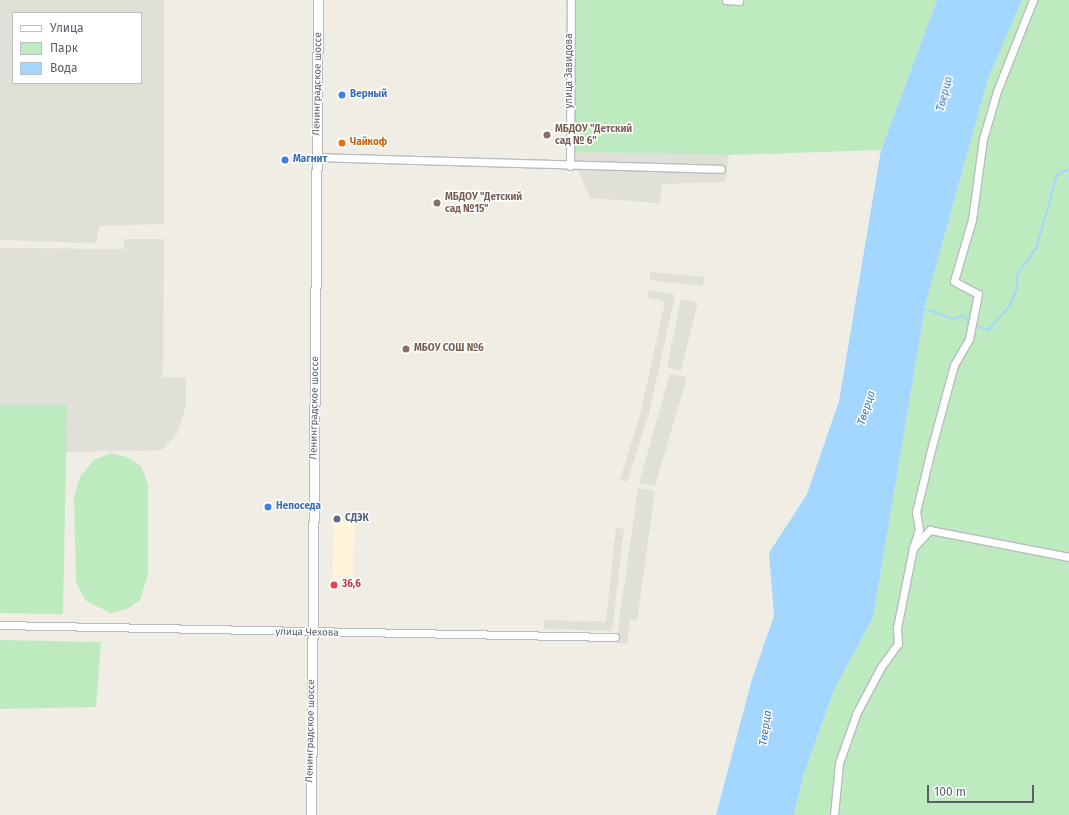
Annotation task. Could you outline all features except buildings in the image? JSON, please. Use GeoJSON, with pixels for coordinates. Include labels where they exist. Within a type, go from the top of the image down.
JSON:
{"type":"FeatureCollection","features":[{"type":"Feature","properties":{"kind":"main road","name":"Ленинградское шоссе"},"geometry":{"type":"LineString","coordinates":[[311,815],[318,0]]}},
{"type":"Feature","properties":{"kind":"street","name":"улица Завидова"},"geometry":{"type":"LineString","coordinates":[[570,166],[571,0]]}},
{"type":"Feature","properties":{"kind":"street"},"geometry":{"type":"LineString","coordinates":[[726,0],[739,1]]}},
{"type":"Feature","properties":{"kind":"street"},"geometry":{"type":"LineString","coordinates":[[834,815],[840,762],[856,712],[881,667],[898,644],[897,628],[913,548],[919,530],[916,512],[954,365],[969,339],[978,294],[954,281],[972,220],[983,139],[996,91],[1033,0]]}},
{"type":"Feature","properties":{"kind":"street"},"geometry":{"type":"LineString","coordinates":[[317,157],[570,166],[721,169]]}},
{"type":"Feature","properties":{"kind":"street"},"geometry":{"type":"LineString","coordinates":[[913,548],[930,530],[1069,557]]}},
{"type":"Feature","properties":{"kind":"street","name":"улица Чехова"},"geometry":{"type":"LineString","coordinates":[[0,626],[312,634],[615,637]]}},
{"type":"Feature","properties":{"kind":"shaded area"},"geometry":{"type":"Polygon","coordinates":[[[0,0],[164,0],[164,224],[100,226],[96,243],[0,240],[0,0]]]}},
{"type":"Feature","properties":{"kind":"shaded area"},"geometry":{"type":"Polygon","coordinates":[[[570,152],[729,155],[725,182],[662,184],[660,203],[590,198],[570,152]]]}},
{"type":"Feature","properties":{"kind":"shaded area"},"geometry":{"type":"Polygon","coordinates":[[[124,239],[164,239],[163,377],[186,378],[186,406],[177,434],[162,450],[66,452],[67,405],[0,405],[0,248],[124,249],[124,239]]]}},
{"type":"Feature","properties":{"kind":"shaded area"},"geometry":{"type":"Polygon","coordinates":[[[650,272],[704,277],[703,286],[650,280],[650,272]]]}},
{"type":"Feature","properties":{"kind":"shaded area"},"geometry":{"type":"Polygon","coordinates":[[[648,290],[675,295],[649,413],[627,482],[620,480],[641,411],[665,302],[647,297],[648,290]]]}},
{"type":"Feature","properties":{"kind":"shaded area"},"geometry":{"type":"Polygon","coordinates":[[[681,299],[698,303],[681,371],[667,367],[681,299]]]}},
{"type":"Feature","properties":{"kind":"shaded area"},"geometry":{"type":"Polygon","coordinates":[[[670,374],[687,377],[655,486],[639,483],[670,374]]]}},
{"type":"Feature","properties":{"kind":"shaded area"},"geometry":{"type":"Polygon","coordinates":[[[638,488],[655,491],[637,621],[630,620],[627,644],[616,643],[638,488]]]}},
{"type":"Feature","properties":{"kind":"shaded area"},"geometry":{"type":"Polygon","coordinates":[[[335,521],[354,521],[353,581],[332,581],[335,521]]]}},
{"type":"Feature","properties":{"kind":"shaded area"},"geometry":{"type":"Polygon","coordinates":[[[616,528],[624,529],[612,631],[544,629],[544,620],[606,622],[616,528]]]}},
{"type":"Feature","properties":{"kind":"green space"},"geometry":{"type":"Polygon","coordinates":[[[571,0],[937,0],[881,150],[729,155],[570,152],[571,0]]]}},
{"type":"Feature","properties":{"kind":"green space"},"geometry":{"type":"Polygon","coordinates":[[[1022,0],[1069,0],[1069,815],[794,815],[804,774],[834,690],[873,618],[926,302],[988,79],[1022,0]]]}},
{"type":"Feature","properties":{"kind":"green space"},"geometry":{"type":"Polygon","coordinates":[[[0,405],[67,405],[63,614],[0,613],[0,405]]]}},
{"type":"Feature","properties":{"kind":"green space"},"geometry":{"type":"Polygon","coordinates":[[[111,453],[127,457],[141,466],[148,485],[148,574],[140,600],[127,609],[111,613],[85,600],[76,582],[74,497],[80,477],[94,460],[111,453]]]}},
{"type":"Feature","properties":{"kind":"green space"},"geometry":{"type":"Polygon","coordinates":[[[0,640],[101,642],[96,707],[0,709],[0,640]]]}},
{"type":"Feature","properties":{"kind":"water","name":"Тверца"},"geometry":{"type":"Polygon","coordinates":[[[937,0],[1022,0],[988,79],[926,302],[873,618],[834,690],[804,774],[794,815],[716,815],[752,679],[774,616],[769,553],[807,494],[839,401],[881,150],[937,0]]]}},
{"type":"Feature","properties":{"kind":"waterway"},"geometry":{"type":"LineString","coordinates":[[974,325],[988,330],[1009,307],[1017,289],[1017,275],[1037,246],[1057,175],[1069,169]]}},
{"type":"Feature","properties":{"kind":"waterway"},"geometry":{"type":"LineString","coordinates":[[922,308],[954,319],[963,315],[970,323]]}},
{"type":"Feature","properties":{"kind":"place","name":"Верный"},"geometry":{"type":"Point","coordinates":[342,95]}},
{"type":"Feature","properties":{"kind":"place","name":"МБДОУ \"Детский сад № 6\""},"geometry":{"type":"Point","coordinates":[547,135]}},
{"type":"Feature","properties":{"kind":"place","name":"Чайкоф"},"geometry":{"type":"Point","coordinates":[342,143]}},
{"type":"Feature","properties":{"kind":"place","name":"Магнит"},"geometry":{"type":"Point","coordinates":[285,160]}},
{"type":"Feature","properties":{"kind":"place","name":"МБДОУ \"Детский сад №15\""},"geometry":{"type":"Point","coordinates":[437,203]}},
{"type":"Feature","properties":{"kind":"place","name":"МБОУ СОШ №6"},"geometry":{"type":"Point","coordinates":[406,349]}},
{"type":"Feature","properties":{"kind":"place","name":"Непоседа"},"geometry":{"type":"Point","coordinates":[268,507]}},
{"type":"Feature","properties":{"kind":"place","name":"СДЭК"},"geometry":{"type":"Point","coordinates":[337,519]}},
{"type":"Feature","properties":{"kind":"place","name":"36,6"},"geometry":{"type":"Point","coordinates":[334,585]}}]}
